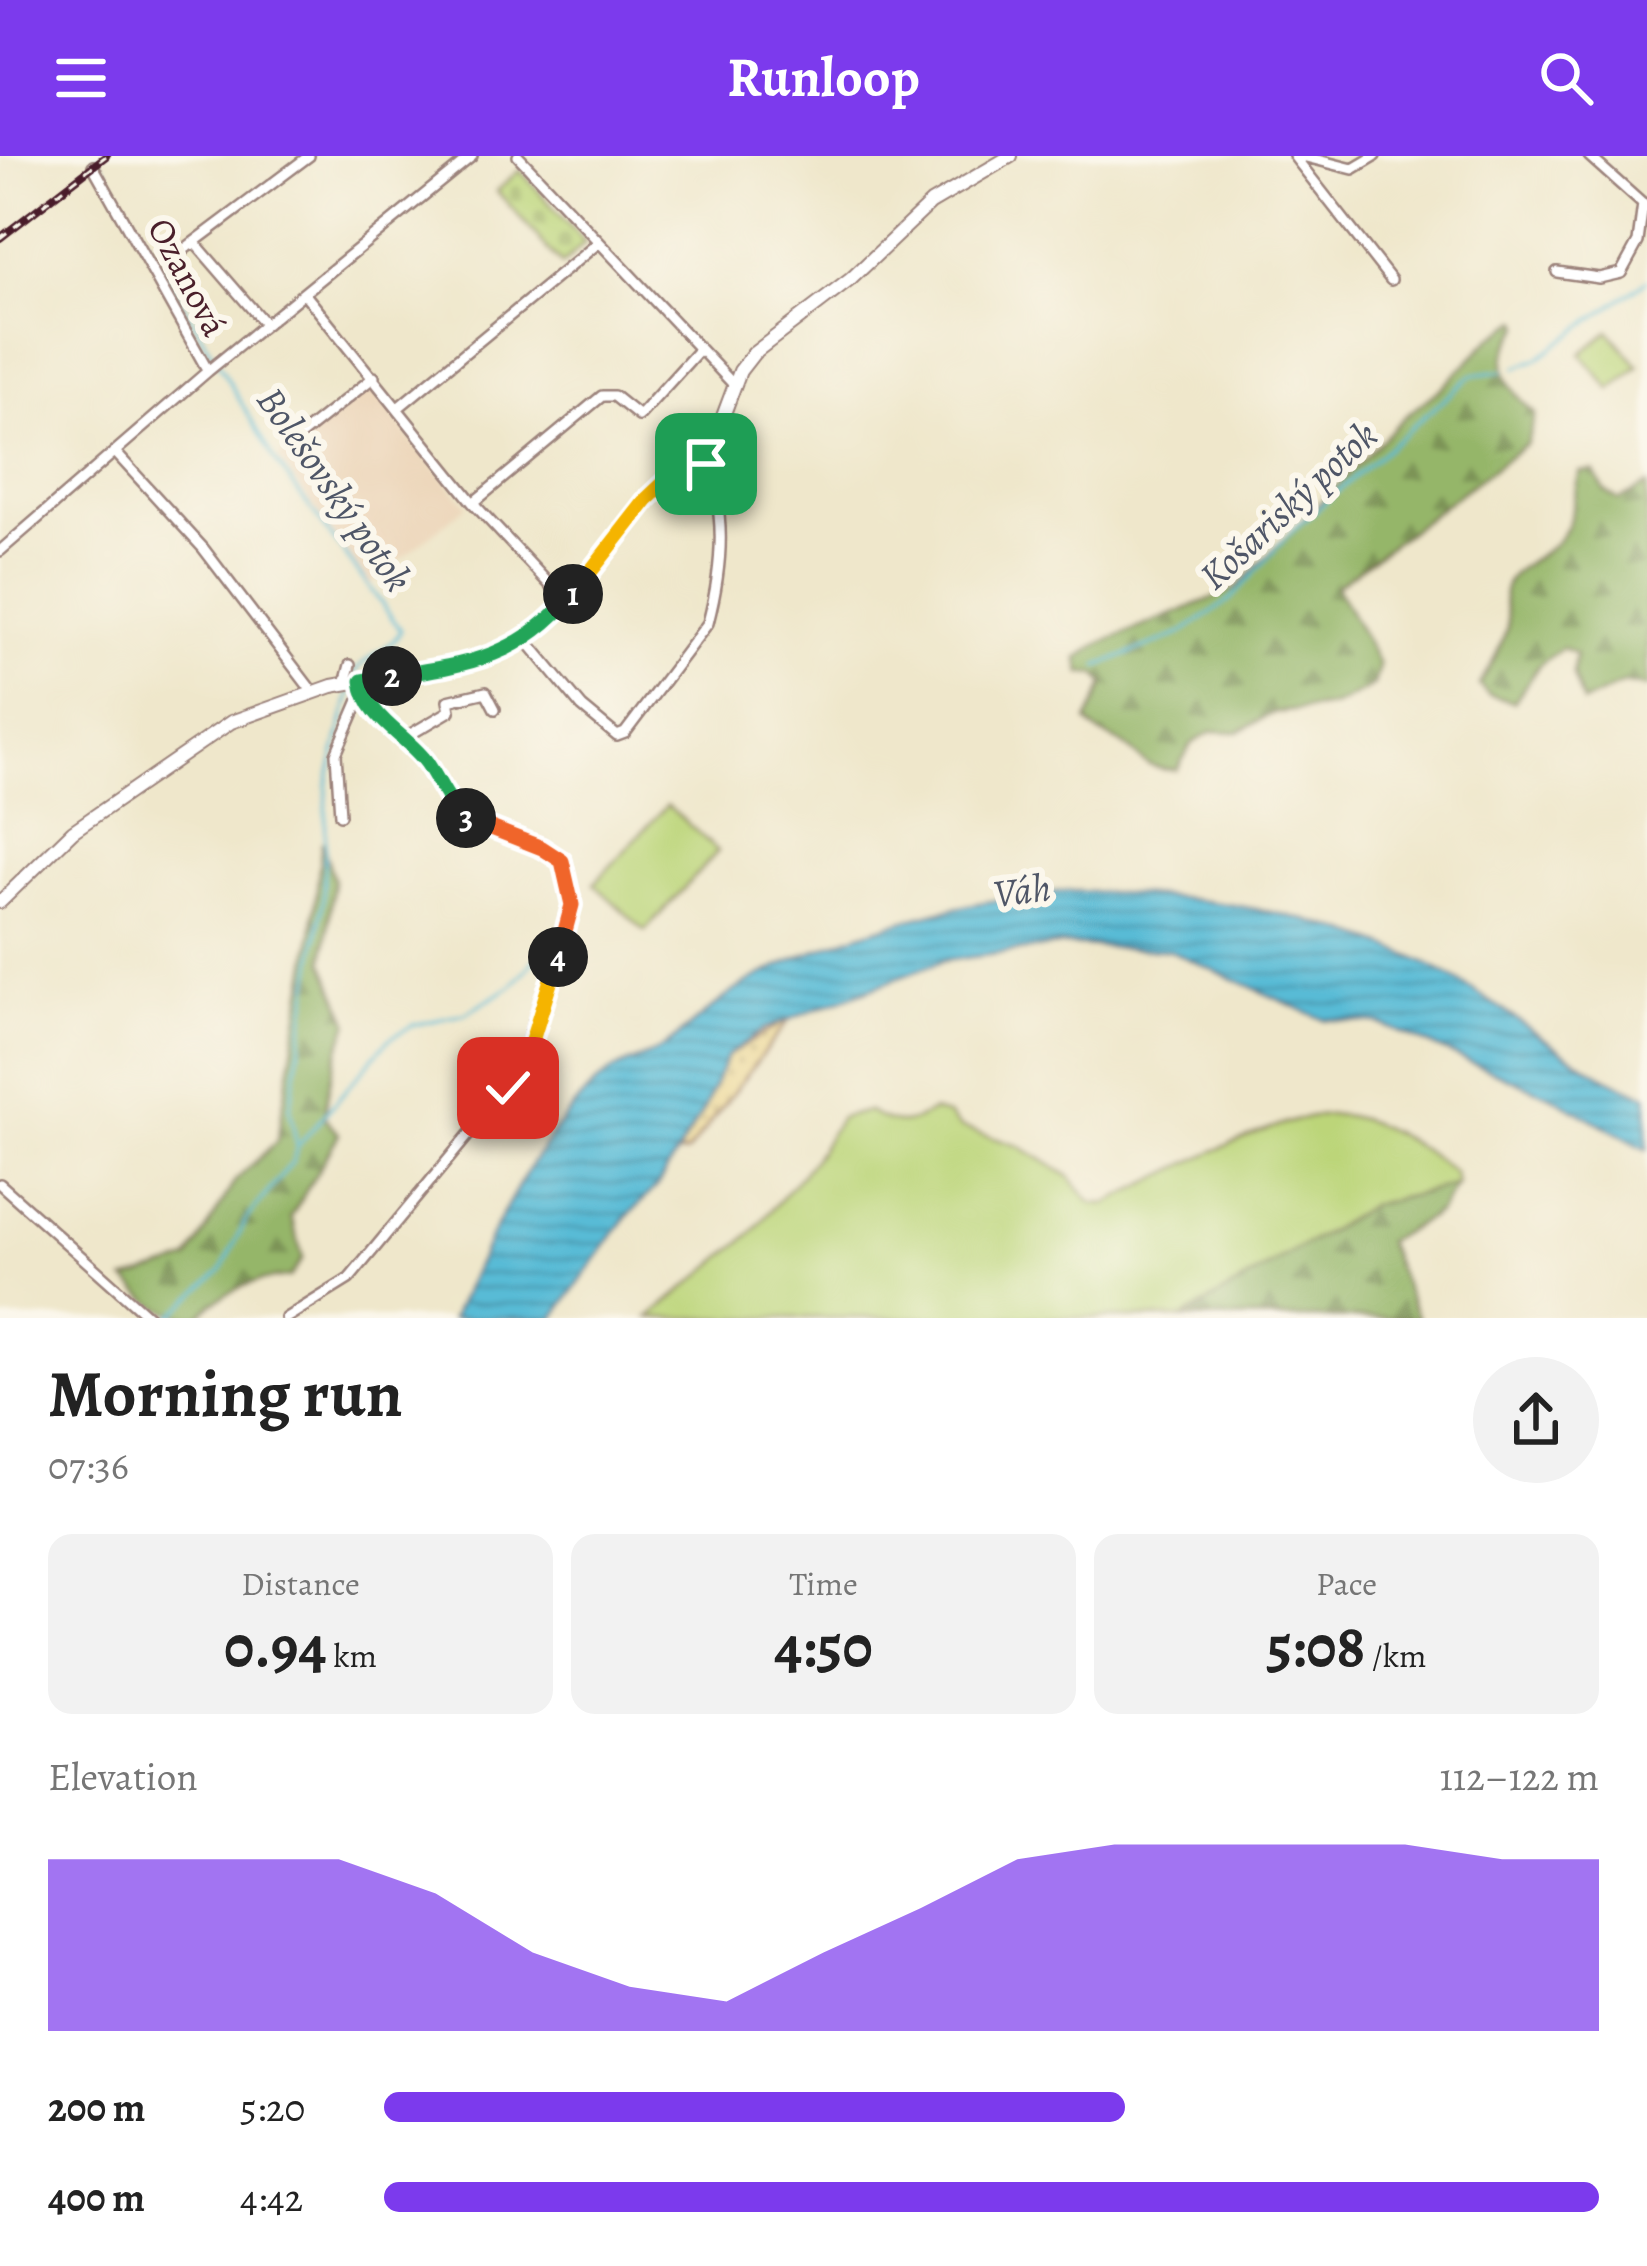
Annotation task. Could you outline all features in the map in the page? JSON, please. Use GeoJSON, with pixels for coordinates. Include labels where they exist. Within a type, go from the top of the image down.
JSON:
{"type":"FeatureCollection","features":[{"type":"Feature","properties":{"kind":"main road"},"geometry":{"type":"LineString","coordinates":[[0,902],[74,831],[210,733],[312,692],[477,661],[526,640],[566,602],[647,499],[698,451],[724,418],[754,353],[851,279],[931,203],[1011,156]]}},
{"type":"Feature","properties":{"kind":"street"},"geometry":{"type":"LineString","coordinates":[[166,263],[309,156]]}},
{"type":"Feature","properties":{"kind":"street"},"geometry":{"type":"LineString","coordinates":[[213,367],[472,156]]}},
{"type":"Feature","properties":{"kind":"street"},"geometry":{"type":"LineString","coordinates":[[518,156],[735,386]]}},
{"type":"Feature","properties":{"kind":"street"},"geometry":{"type":"LineString","coordinates":[[1298,156],[1353,169],[1375,156]]}},
{"type":"Feature","properties":{"kind":"street"},"geometry":{"type":"LineString","coordinates":[[1298,156],[1390,280]]}},
{"type":"Feature","properties":{"kind":"street"},"geometry":{"type":"LineString","coordinates":[[1557,272],[1599,278],[1621,273],[1638,242],[1645,206],[1589,156]]}},
{"type":"Feature","properties":{"kind":"street","name":"Ozanová"},"geometry":{"type":"LineString","coordinates":[[0,551],[213,367],[93,166]]}},
{"type":"Feature","properties":{"kind":"street"},"geometry":{"type":"LineString","coordinates":[[194,243],[265,324]]}},
{"type":"Feature","properties":{"kind":"street"},"geometry":{"type":"LineString","coordinates":[[400,407],[597,244]]}},
{"type":"Feature","properties":{"kind":"street"},"geometry":{"type":"LineString","coordinates":[[304,293],[400,407],[472,503],[566,602]]}},
{"type":"Feature","properties":{"kind":"street"},"geometry":{"type":"LineString","coordinates":[[472,503],[602,396],[614,397],[639,416],[698,351]]}},
{"type":"Feature","properties":{"kind":"street"},"geometry":{"type":"LineString","coordinates":[[296,439],[374,376]]}},
{"type":"Feature","properties":{"kind":"street"},"geometry":{"type":"LineString","coordinates":[[526,640],[598,724],[617,736],[625,733],[708,623],[713,604],[720,530],[713,484],[698,451]]}},
{"type":"Feature","properties":{"kind":"street"},"geometry":{"type":"LineString","coordinates":[[115,452],[203,548],[312,692]]}},
{"type":"Feature","properties":{"kind":"street"},"geometry":{"type":"LineString","coordinates":[[286,1318],[349,1279],[515,1079],[562,942],[572,895],[562,861],[542,848],[465,818],[404,738],[374,710],[356,684],[350,664]]}},
{"type":"Feature","properties":{"kind":"street"},"geometry":{"type":"LineString","coordinates":[[340,815],[336,754],[350,720],[356,684]]}},
{"type":"Feature","properties":{"kind":"street"},"geometry":{"type":"LineString","coordinates":[[404,738],[450,710],[448,701],[486,692],[495,709]]}},
{"type":"Feature","properties":{"kind":"street"},"geometry":{"type":"LineString","coordinates":[[350,720],[374,710]]}},
{"type":"Feature","properties":{"kind":"street"},"geometry":{"type":"LineString","coordinates":[[0,1184],[150,1318]]}},
{"type":"Feature","properties":{"kind":"shaded area"},"geometry":{"type":"Polygon","coordinates":[[[371,383],[413,443],[467,505],[370,585],[278,458],[371,383]]]}},
{"type":"Feature","properties":{"kind":"green space"},"geometry":{"type":"Polygon","coordinates":[[[520,170],[585,243],[562,265],[497,191],[520,170]]]}},
{"type":"Feature","properties":{"kind":"green space"},"geometry":{"type":"Polygon","coordinates":[[[1520,320],[1522,326],[1504,361],[1509,382],[1535,414],[1527,443],[1336,586],[1379,665],[1374,685],[1335,706],[1273,713],[1238,732],[1213,731],[1191,744],[1177,770],[1149,765],[1087,721],[1105,684],[1096,674],[1082,673],[1078,658],[1099,644],[1235,589],[1404,417],[1445,385],[1492,337],[1520,320]]]}},
{"type":"Feature","properties":{"kind":"green space"},"geometry":{"type":"Polygon","coordinates":[[[1609,331],[1639,366],[1611,390],[1581,354],[1609,331]]]}},
{"type":"Feature","properties":{"kind":"green space"},"geometry":{"type":"Polygon","coordinates":[[[1594,471],[1605,491],[1619,500],[1647,485],[1647,688],[1624,683],[1583,703],[1573,675],[1575,654],[1562,648],[1539,665],[1514,702],[1488,695],[1479,685],[1507,627],[1507,583],[1563,534],[1580,472],[1594,471]]]}},
{"type":"Feature","properties":{"kind":"green space"},"geometry":{"type":"Polygon","coordinates":[[[667,805],[718,851],[645,931],[594,884],[667,805]]]}},
{"type":"Feature","properties":{"kind":"green space"},"geometry":{"type":"Polygon","coordinates":[[[322,842],[334,881],[324,962],[349,1022],[326,1105],[325,1118],[339,1134],[291,1217],[303,1258],[290,1277],[240,1288],[199,1316],[167,1311],[126,1280],[189,1260],[235,1181],[277,1141],[311,945],[322,842]]]}},
{"type":"Feature","properties":{"kind":"green space"},"geometry":{"type":"Polygon","coordinates":[[[867,1111],[900,1123],[932,1111],[948,1115],[960,1127],[1019,1146],[1069,1176],[1092,1203],[1106,1204],[1261,1132],[1324,1115],[1348,1116],[1391,1131],[1454,1172],[1456,1185],[1372,1205],[1183,1318],[649,1318],[752,1233],[813,1160],[840,1118],[867,1111]]]}},
{"type":"Feature","properties":{"kind":"green space"},"geometry":{"type":"Polygon","coordinates":[[[1456,1185],[1438,1213],[1386,1242],[1418,1318],[1183,1318],[1372,1205],[1456,1185]]]}},
{"type":"Feature","properties":{"kind":"sand"},"geometry":{"type":"Polygon","coordinates":[[[790,1018],[687,1153],[677,1154],[727,1056],[790,1018]]]}},
{"type":"Feature","properties":{"kind":"water"},"geometry":{"type":"Polygon","coordinates":[[[1066,891],[1160,896],[1254,909],[1390,947],[1459,982],[1594,1070],[1647,1095],[1647,1150],[1549,1095],[1378,1023],[1322,1019],[1169,950],[1062,945],[943,961],[764,1029],[727,1056],[704,1109],[657,1186],[624,1220],[554,1318],[452,1318],[499,1221],[539,1153],[584,1095],[608,1074],[665,1046],[752,980],[827,946],[945,910],[1066,891]]]}},
{"type":"Feature","properties":{"kind":"waterway","name":"Bolešovský potok"},"geometry":{"type":"LineString","coordinates":[[96,156],[276,462],[401,630],[353,676]]}},
{"type":"Feature","properties":{"kind":"waterway","name":"Košariský potok"},"geometry":{"type":"LineString","coordinates":[[1516,368],[1537,359],[1647,280]]}},
{"type":"Feature","properties":{"kind":"waterway","name":"Košariský potok"},"geometry":{"type":"LineString","coordinates":[[1098,666],[1180,634],[1230,600],[1294,529],[1472,375],[1504,371]]}},
{"type":"Feature","properties":{"kind":"waterway","name":"Bolešovský potok"},"geometry":{"type":"LineString","coordinates":[[297,1147],[290,1109],[323,902],[327,785],[352,685]]}},
{"type":"Feature","properties":{"kind":"waterway"},"geometry":{"type":"LineString","coordinates":[[169,1318],[222,1270],[246,1220],[293,1161],[297,1147],[389,1039],[413,1025],[465,1014],[512,986],[548,945]]}},
{"type":"Feature","properties":{"kind":"railway"},"geometry":{"type":"LineString","coordinates":[[0,238],[106,156]]}},
{"type":"Feature","properties":{"kind":"route"},"geometry":{"type":"LineString","coordinates":[[508,1088],[526,1060],[563,940],[572,905],[567,870],[554,854],[459,813],[423,758],[382,721],[362,681],[477,661],[517,646],[566,602],[647,499],[698,451],[706,464]]}},
{"type":"Feature","properties":{"kind":"water label","name":"Váh"},"geometry":{"type":"Point","coordinates":[1022,890]}}]}
